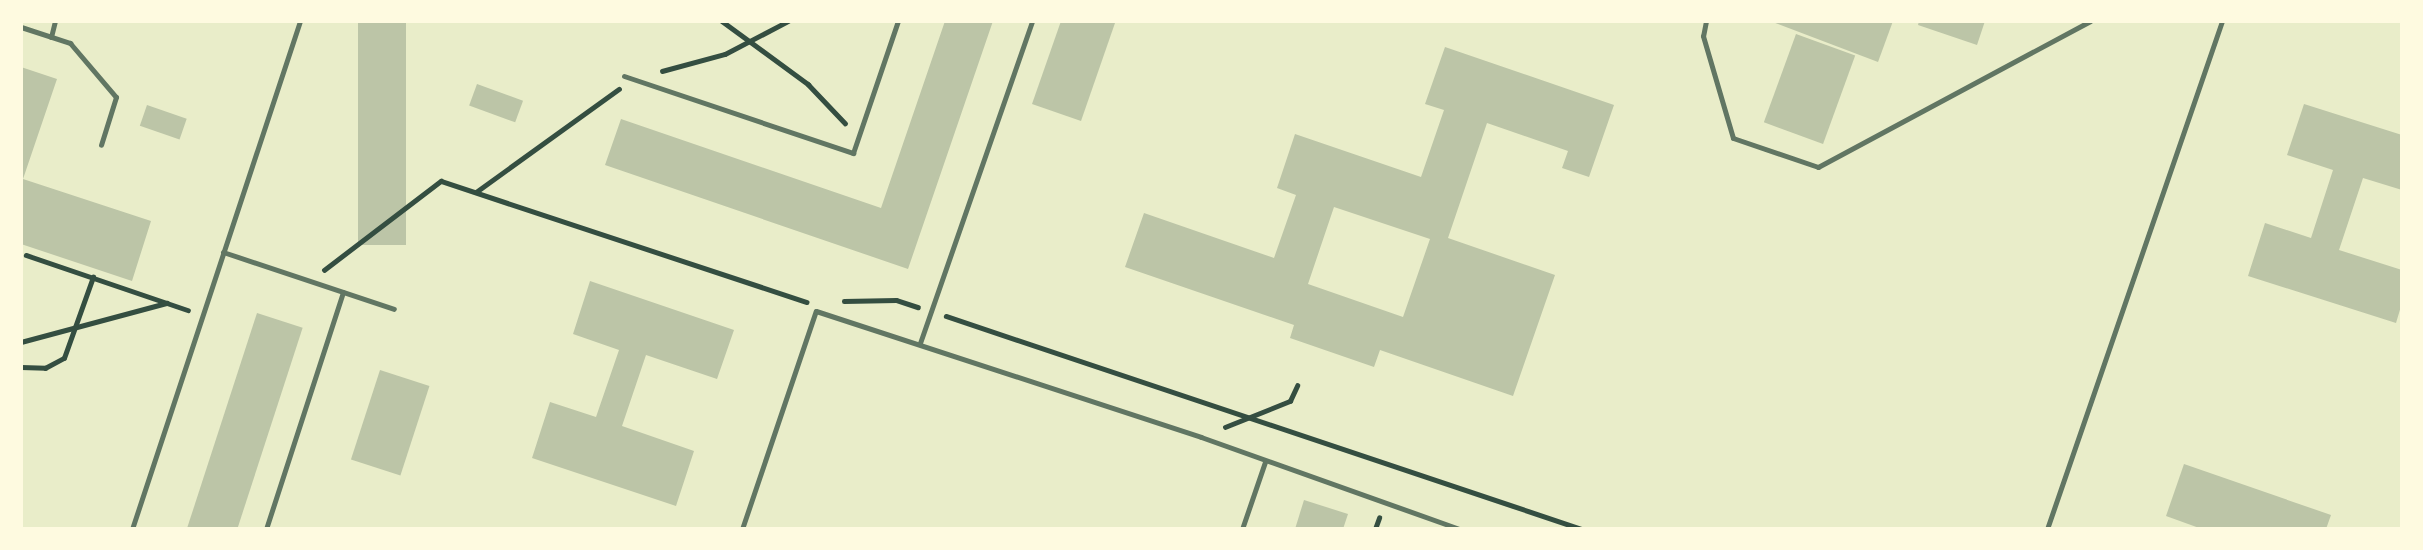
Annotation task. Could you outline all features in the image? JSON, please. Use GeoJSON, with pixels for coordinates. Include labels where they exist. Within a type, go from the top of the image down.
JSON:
{"type":"FeatureCollection","features":[{"type":"Feature","properties":{"kind":"lane"},"geometry":{"type":"LineString","coordinates":[[51,37],[55,21]]}},
{"type":"Feature","properties":{"kind":"lane"},"geometry":{"type":"LineString","coordinates":[[132,529],[300,21]]}},
{"type":"Feature","properties":{"kind":"lane"},"geometry":{"type":"LineString","coordinates":[[624,76],[853,153],[898,21]]}},
{"type":"Feature","properties":{"kind":"lane"},"geometry":{"type":"LineString","coordinates":[[920,343],[1032,21]]}},
{"type":"Feature","properties":{"kind":"lane"},"geometry":{"type":"LineString","coordinates":[[1706,21],[1703,36],[1733,138],[1818,167],[2090,21]]}},
{"type":"Feature","properties":{"kind":"lane"},"geometry":{"type":"LineString","coordinates":[[2047,529],[2222,21]]}},
{"type":"Feature","properties":{"kind":"lane"},"geometry":{"type":"LineString","coordinates":[[21,27],[70,43],[116,97],[101,145]]}},
{"type":"Feature","properties":{"kind":"lane"},"geometry":{"type":"LineString","coordinates":[[223,252],[394,309]]}},
{"type":"Feature","properties":{"kind":"lane"},"geometry":{"type":"LineString","coordinates":[[266,529],[343,292]]}},
{"type":"Feature","properties":{"kind":"lane"},"geometry":{"type":"LineString","coordinates":[[742,529],[816,311],[1201,437],[1265,462],[1460,529]]}},
{"type":"Feature","properties":{"kind":"lane"},"geometry":{"type":"LineString","coordinates":[[1242,529],[1265,462]]}},
{"type":"Feature","properties":{"kind":"path"},"geometry":{"type":"LineString","coordinates":[[722,21],[747,42],[808,84],[858,136]]}},
{"type":"Feature","properties":{"kind":"path"},"geometry":{"type":"LineString","coordinates":[[475,192],[634,79],[725,54],[788,21]]}},
{"type":"Feature","properties":{"kind":"path"},"geometry":{"type":"LineString","coordinates":[[324,270],[441,181],[808,303],[821,302]]}},
{"type":"Feature","properties":{"kind":"path"},"geometry":{"type":"LineString","coordinates":[[26,255],[203,314]]}},
{"type":"Feature","properties":{"kind":"path"},"geometry":{"type":"LineString","coordinates":[[21,367],[56,366],[64,358],[93,277]]}},
{"type":"Feature","properties":{"kind":"path"},"geometry":{"type":"LineString","coordinates":[[833,302],[896,300],[931,310],[1582,529]]}},
{"type":"Feature","properties":{"kind":"path"},"geometry":{"type":"LineString","coordinates":[[21,342],[168,303]]}},
{"type":"Feature","properties":{"kind":"path"},"geometry":{"type":"LineString","coordinates":[[808,303],[816,311]]}},
{"type":"Feature","properties":{"kind":"path"},"geometry":{"type":"LineString","coordinates":[[1201,437],[1290,401],[1297,386]]}},
{"type":"Feature","properties":{"kind":"building"},"geometry":{"type":"Polygon","coordinates":[[[358,21],[406,21],[406,245],[358,245],[358,21]]]}},
{"type":"Feature","properties":{"kind":"building"},"geometry":{"type":"Polygon","coordinates":[[[945,21],[993,21],[908,269],[605,165],[621,119],[881,208],[945,21]]]}},
{"type":"Feature","properties":{"kind":"building"},"geometry":{"type":"Polygon","coordinates":[[[1061,21],[1115,23],[1081,121],[1032,104],[1061,21]]]}},
{"type":"Feature","properties":{"kind":"building"},"geometry":{"type":"Polygon","coordinates":[[[1770,21],[1893,21],[1878,62],[1770,21]]]}},
{"type":"Feature","properties":{"kind":"building"},"geometry":{"type":"Polygon","coordinates":[[[1919,21],[1985,21],[1977,45],[1918,25],[1919,21]]]}},
{"type":"Feature","properties":{"kind":"building"},"geometry":{"type":"Polygon","coordinates":[[[1796,34],[1855,56],[1823,144],[1764,122],[1796,34]]]}},
{"type":"Feature","properties":{"kind":"building"},"geometry":{"type":"Polygon","coordinates":[[[1445,47],[1614,105],[1589,177],[1562,168],[1568,151],[1487,123],[1448,238],[1555,275],[1513,396],[1380,350],[1374,367],[1290,338],[1294,325],[1125,267],[1144,213],[1274,258],[1296,195],[1277,188],[1295,134],[1421,177],[1444,110],[1425,104],[1445,47]],[[1334,207],[1308,284],[1403,317],[1430,239],[1334,207]]]}},
{"type":"Feature","properties":{"kind":"building"},"geometry":{"type":"Polygon","coordinates":[[[21,67],[57,79],[23,179],[151,221],[132,281],[21,244],[21,67]]]}},
{"type":"Feature","properties":{"kind":"building"},"geometry":{"type":"Polygon","coordinates":[[[477,84],[523,101],[515,122],[469,106],[477,84]]]}},
{"type":"Feature","properties":{"kind":"building"},"geometry":{"type":"Polygon","coordinates":[[[2304,104],[2402,135],[2402,190],[2363,178],[2339,250],[2402,270],[2402,303],[2396,323],[2248,276],[2265,223],[2311,238],[2333,170],[2287,155],[2304,104]]]}},
{"type":"Feature","properties":{"kind":"building"},"geometry":{"type":"Polygon","coordinates":[[[147,105],[187,119],[180,139],[140,126],[147,105]]]}},
{"type":"Feature","properties":{"kind":"building"},"geometry":{"type":"Polygon","coordinates":[[[590,281],[734,330],[717,379],[646,355],[622,426],[694,451],[676,506],[532,458],[550,402],[596,417],[619,350],[573,334],[590,281]]]}},
{"type":"Feature","properties":{"kind":"building"},"geometry":{"type":"Polygon","coordinates":[[[257,313],[303,328],[237,529],[187,529],[257,313]]]}},
{"type":"Feature","properties":{"kind":"building"},"geometry":{"type":"Polygon","coordinates":[[[380,370],[429,386],[400,475],[351,459],[380,370]]]}},
{"type":"Feature","properties":{"kind":"building"},"geometry":{"type":"Polygon","coordinates":[[[2184,464],[2331,515],[2326,529],[2202,529],[2166,516],[2184,464]]]}},
{"type":"Feature","properties":{"kind":"building"},"geometry":{"type":"Polygon","coordinates":[[[1304,500],[1348,514],[1343,529],[1295,529],[1304,500]]]}}]}
